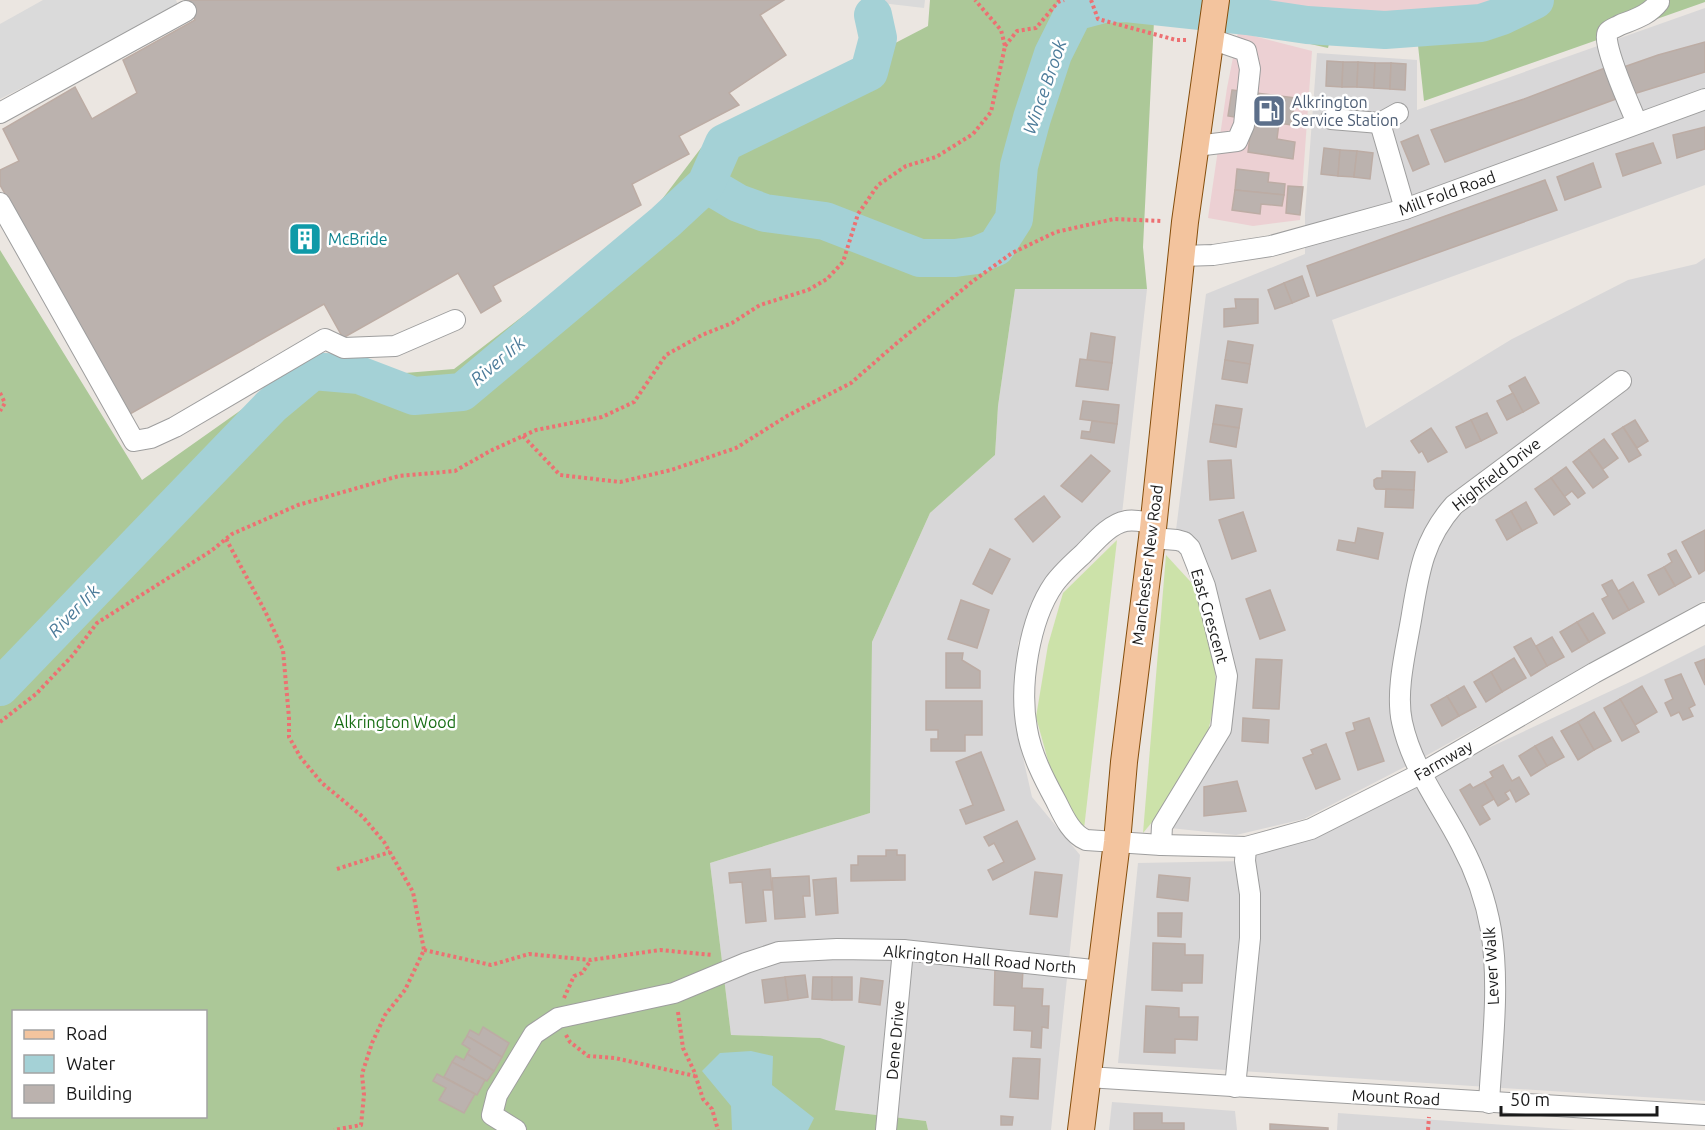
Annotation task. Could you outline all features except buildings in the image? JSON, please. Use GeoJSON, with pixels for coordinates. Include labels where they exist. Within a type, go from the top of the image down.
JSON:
{"type":"FeatureCollection","features":[{"type":"Feature","properties":{"kind":"main road","name":"Manchester New Road"},"geometry":{"type":"LineString","coordinates":[[1081,1130],[1117,842],[1185,222],[1214,14]]}},
{"type":"Feature","properties":{"kind":"street"},"geometry":{"type":"LineString","coordinates":[[1637,123],[1609,51],[1606,37],[1608,32],[1617,27],[1652,12],[1659,2]]}},
{"type":"Feature","properties":{"kind":"street"},"geometry":{"type":"LineString","coordinates":[[0,113],[186,11]]}},
{"type":"Feature","properties":{"kind":"street"},"geometry":{"type":"LineString","coordinates":[[1196,146],[1237,141],[1244,125],[1250,69],[1246,51],[1214,14]]}},
{"type":"Feature","properties":{"kind":"street","name":"Mill Fold Road"},"geometry":{"type":"LineString","coordinates":[[1181,256],[1224,254],[1271,246],[1406,208],[1705,99]]}},
{"type":"Feature","properties":{"kind":"street"},"geometry":{"type":"LineString","coordinates":[[1331,119],[1380,123],[1398,113]]}},
{"type":"Feature","properties":{"kind":"street"},"geometry":{"type":"LineString","coordinates":[[1380,123],[1406,208]]}},
{"type":"Feature","properties":{"kind":"street"},"geometry":{"type":"LineString","coordinates":[[0,203],[134,441],[151,438],[175,427],[326,339],[344,348],[395,346],[455,320]]}},
{"type":"Feature","properties":{"kind":"street","name":"Highfield Drive"},"geometry":{"type":"LineString","coordinates":[[1420,774],[1402,721],[1400,703],[1420,565],[1431,539],[1444,516],[1454,505],[1621,381]]}},
{"type":"Feature","properties":{"kind":"street"},"geometry":{"type":"LineString","coordinates":[[1152,530],[1127,521],[1114,525],[1068,568],[1054,584],[1041,607],[1029,649],[1025,674],[1027,729],[1032,750],[1055,800],[1079,837],[1086,840],[1161,845]]}},
{"type":"Feature","properties":{"kind":"street","name":"East Crescent"},"geometry":{"type":"LineString","coordinates":[[1152,530],[1184,542],[1190,548],[1205,586],[1227,676],[1221,729],[1162,826],[1161,845]]}},
{"type":"Feature","properties":{"kind":"street","name":"Farmway"},"geometry":{"type":"LineString","coordinates":[[1161,845],[1246,847],[1311,829],[1420,774],[1594,673],[1705,613]]}},
{"type":"Feature","properties":{"kind":"street","name":"Lever Walk"},"geometry":{"type":"LineString","coordinates":[[1420,774],[1462,845],[1479,887],[1491,930],[1494,986],[1489,1102]]}},
{"type":"Feature","properties":{"kind":"street"},"geometry":{"type":"LineString","coordinates":[[1235,1087],[1250,938],[1250,894],[1245,861],[1246,847]]}},
{"type":"Feature","properties":{"kind":"street","name":"Alkrington Hall Road North"},"geometry":{"type":"LineString","coordinates":[[516,1130],[492,1115],[497,1095],[534,1034],[558,1018],[674,993],[779,952],[837,949],[903,950],[1102,971]]}},
{"type":"Feature","properties":{"kind":"street","name":"Dene Drive"},"geometry":{"type":"LineString","coordinates":[[886,1130],[903,950]]}},
{"type":"Feature","properties":{"kind":"street","name":"Mount Road"},"geometry":{"type":"LineString","coordinates":[[1087,1077],[1705,1115]]}},
{"type":"Feature","properties":{"kind":"path"},"geometry":{"type":"LineString","coordinates":[[0,722],[36,694],[73,655],[96,623],[211,551],[232,534],[298,505],[399,476],[455,471],[490,451],[536,430],[602,417],[634,402],[666,355],[702,335],[732,323],[760,305],[808,290],[827,279],[843,262],[858,214],[878,185],[906,166],[936,157],[973,134],[991,112],[1005,46],[1001,30],[975,0]]}},
{"type":"Feature","properties":{"kind":"path"},"geometry":{"type":"LineString","coordinates":[[1005,46],[1017,31],[1036,28],[1058,2],[1064,0]]}},
{"type":"Feature","properties":{"kind":"path"},"geometry":{"type":"LineString","coordinates":[[1091,0],[1098,19],[1176,40]]}},
{"type":"Feature","properties":{"kind":"path"},"geometry":{"type":"LineString","coordinates":[[523,436],[560,475],[620,482],[671,470],[736,448],[787,417],[851,383],[973,281],[1012,253],[1034,242],[1056,232],[1114,219],[1185,222]]}},
{"type":"Feature","properties":{"kind":"path"},"geometry":{"type":"LineString","coordinates":[[0,393],[5,403],[0,411]]}},
{"type":"Feature","properties":{"kind":"path"},"geometry":{"type":"LineString","coordinates":[[226,539],[265,611],[283,650],[289,737],[301,758],[322,783],[363,818],[384,842],[413,892],[424,950],[405,990],[385,1015],[372,1043],[362,1074],[364,1107],[361,1125],[334,1130]]}},
{"type":"Feature","properties":{"kind":"path"},"geometry":{"type":"LineString","coordinates":[[337,869],[390,852]]}},
{"type":"Feature","properties":{"kind":"path"},"geometry":{"type":"LineString","coordinates":[[424,950],[491,964],[529,954],[591,960],[660,950],[705,953]]}},
{"type":"Feature","properties":{"kind":"path"},"geometry":{"type":"LineString","coordinates":[[591,960],[582,973],[574,976],[557,1013],[570,1042],[588,1056],[615,1058],[695,1076]]}},
{"type":"Feature","properties":{"kind":"path"},"geometry":{"type":"LineString","coordinates":[[674,993],[683,1048],[703,1099],[712,1110],[718,1130]]}},
{"type":"Feature","properties":{"kind":"shaded area"},"geometry":{"type":"Polygon","coordinates":[[[43,0],[176,0],[179,8],[0,99],[0,24],[43,0]]]}},
{"type":"Feature","properties":{"kind":"shaded area"},"geometry":{"type":"Polygon","coordinates":[[[871,0],[925,0],[924,8],[871,0]]]}},
{"type":"Feature","properties":{"kind":"shaded area"},"geometry":{"type":"Polygon","coordinates":[[[1248,0],[1506,0],[1499,4],[1428,20],[1358,23],[1246,10],[1248,0]]]}},
{"type":"Feature","properties":{"kind":"shaded area"},"geometry":{"type":"Polygon","coordinates":[[[1705,8],[1705,185],[1332,320],[1366,428],[1512,339],[1628,280],[1696,264],[1705,258],[1705,600],[1422,758],[1304,819],[1236,835],[1170,828],[1227,728],[1228,637],[1197,552],[1176,530],[1206,294],[1305,254],[1305,214],[1317,53],[1417,60],[1417,110],[1705,8]]]}},
{"type":"Feature","properties":{"kind":"shaded area"},"geometry":{"type":"Polygon","coordinates":[[[1238,32],[1312,51],[1300,220],[1253,226],[1208,218],[1227,88],[1238,32]]]}},
{"type":"Feature","properties":{"kind":"shaded area"},"geometry":{"type":"Polygon","coordinates":[[[1015,289],[1147,289],[1122,514],[1057,564],[1018,643],[1016,727],[1032,797],[1080,855],[1051,1130],[928,1130],[926,1121],[835,1110],[820,1038],[731,1035],[710,863],[870,813],[872,642],[930,513],[995,455],[998,406],[1015,289]]]}},
{"type":"Feature","properties":{"kind":"shaded area"},"geometry":{"type":"Polygon","coordinates":[[[1705,645],[1705,1101],[1118,1063],[1138,863],[1245,861],[1705,645]]]}},
{"type":"Feature","properties":{"kind":"shaded area"},"geometry":{"type":"Polygon","coordinates":[[[1112,1102],[1235,1111],[1237,1130],[1109,1130],[1112,1102]]]}},
{"type":"Feature","properties":{"kind":"shaded area"},"geometry":{"type":"Polygon","coordinates":[[[1338,1113],[1576,1130],[1337,1130],[1338,1113]]]}},
{"type":"Feature","properties":{"kind":"green space","name":"Alkrington Wood"},"geometry":{"type":"Polygon","coordinates":[[[930,0],[1155,0],[1143,247],[1147,289],[1015,289],[998,406],[995,455],[930,513],[872,642],[870,813],[710,863],[731,1035],[820,1038],[845,1046],[835,1110],[926,1121],[928,1130],[0,1130],[0,250],[142,480],[251,403],[285,373],[327,358],[405,373],[454,369],[644,223],[701,148],[720,134],[928,26],[930,0]]]}},
{"type":"Feature","properties":{"kind":"green space"},"geometry":{"type":"Polygon","coordinates":[[[1521,0],[1705,0],[1705,2],[1424,101],[1417,36],[1332,32],[1328,48],[1243,29],[1247,13],[1381,26],[1469,18],[1521,0]]]}},
{"type":"Feature","properties":{"kind":"green space"},"geometry":{"type":"Polygon","coordinates":[[[1117,540],[1084,829],[1055,786],[1036,717],[1048,645],[1063,593],[1117,540]]]}},
{"type":"Feature","properties":{"kind":"green space"},"geometry":{"type":"Polygon","coordinates":[[[1166,555],[1200,592],[1215,653],[1216,696],[1208,732],[1172,798],[1143,833],[1166,555]]]}},
{"type":"Feature","properties":{"kind":"water"},"geometry":{"type":"Polygon","coordinates":[[[751,1051],[773,1056],[772,1085],[814,1118],[808,1130],[732,1130],[731,1106],[702,1071],[720,1053],[751,1051]]]}},
{"type":"Feature","properties":{"kind":"waterway","name":"Wince Brook"},"geometry":{"type":"LineString","coordinates":[[706,184],[738,203],[765,213],[825,221],[920,258],[955,258],[977,255],[996,247],[1014,219],[1019,166],[1032,118],[1053,54],[1074,12],[1104,4],[1126,3],[1307,25],[1385,30],[1481,23],[1535,0]]}},
{"type":"Feature","properties":{"kind":"waterway","name":"River Irk"},"geometry":{"type":"LineString","coordinates":[[0,687],[271,406],[313,371],[359,375],[414,396],[462,392],[665,222],[706,184],[724,143],[869,72],[878,38],[873,15]]}},
{"type":"Feature","properties":{"kind":"place","name":"Alkrington Service Station"},"geometry":{"type":"Point","coordinates":[1269,111]}},
{"type":"Feature","properties":{"kind":"place","name":"McBride"},"geometry":{"type":"Point","coordinates":[305,239]}}]}
